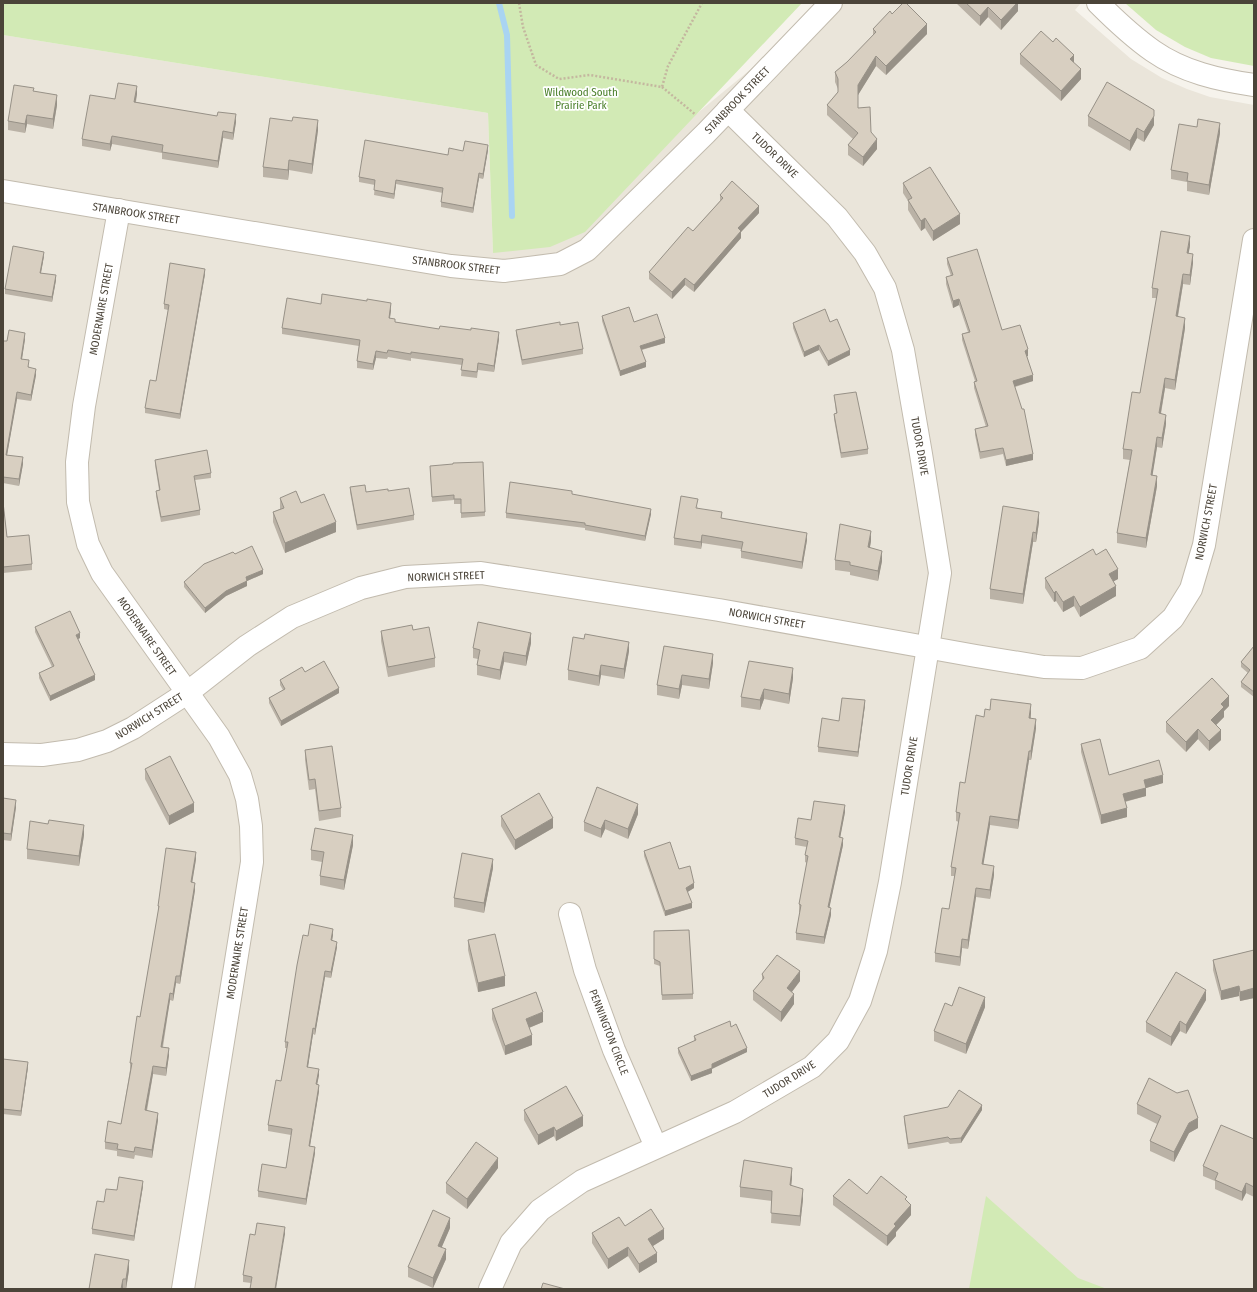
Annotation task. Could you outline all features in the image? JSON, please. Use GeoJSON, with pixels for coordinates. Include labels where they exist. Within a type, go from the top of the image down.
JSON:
{"type":"FeatureCollection","features":[{"type":"Feature","properties":{"kind":"street","name":"STANBROOK STREET"},"geometry":{"type":"LineString","coordinates":[[3,191],[451,266],[504,271],[560,264],[587,250],[711,128],[831,3]]}},
{"type":"Feature","properties":{"kind":"street"},"geometry":{"type":"LineString","coordinates":[[1098,3],[1141,42],[1154,52],[1172,62],[1192,71],[1234,82],[1254,85]]}},
{"type":"Feature","properties":{"kind":"street","name":"TUDOR DRIVE"},"geometry":{"type":"LineString","coordinates":[[490,1289],[511,1243],[540,1210],[582,1181],[734,1112],[812,1067],[838,1041],[860,1001],[876,951],[890,882],[940,573],[903,350],[885,288],[865,252],[837,217],[728,110]]}},
{"type":"Feature","properties":{"kind":"street","name":"MODERNAIRE STREET"},"geometry":{"type":"LineString","coordinates":[[119,210],[84,406],[77,462],[78,502],[88,544],[102,573],[219,737],[240,775],[252,826],[252,862],[183,1289]]}},
{"type":"Feature","properties":{"kind":"street","name":"NORWICH STREET"},"geometry":{"type":"LineString","coordinates":[[3,754],[42,755],[78,750],[107,741],[133,728],[187,693],[247,646],[292,618],[361,588],[405,577],[481,573],[719,610],[1044,667],[1082,668],[1140,648],[1173,618],[1191,589],[1204,544],[1254,240]]}},
{"type":"Feature","properties":{"kind":"street","name":"PENNINGTON CIRCLE"},"geometry":{"type":"LineString","coordinates":[[570,914],[590,985],[614,1050],[656,1147]]}},
{"type":"Feature","properties":{"kind":"path"},"geometry":{"type":"LineString","coordinates":[[519,3],[523,27],[536,65],[559,79],[590,75],[662,87],[711,128]]}},
{"type":"Feature","properties":{"kind":"path"},"geometry":{"type":"LineString","coordinates":[[662,87],[668,66],[702,3]]}},
{"type":"Feature","properties":{"kind":"shaded area"},"geometry":{"type":"Polygon","coordinates":[[[831,3],[1081,3],[1075,10],[1131,59],[1162,78],[1210,97],[1254,105],[1254,1289],[3,1289],[3,35],[488,113],[493,253],[694,116],[831,3]]]}},
{"type":"Feature","properties":{"kind":"green space","name":"Wildwood South Prairie Park"},"geometry":{"type":"Polygon","coordinates":[[[3,3],[802,3],[585,232],[550,247],[493,253],[488,113],[3,35],[3,3]]]}},
{"type":"Feature","properties":{"kind":"green space"},"geometry":{"type":"Polygon","coordinates":[[[1125,3],[1254,3],[1254,66],[1211,58],[1185,47],[1156,30],[1125,3]]]}},
{"type":"Feature","properties":{"kind":"green space"},"geometry":{"type":"Polygon","coordinates":[[[986,1196],[1078,1278],[1107,1289],[969,1289],[986,1196]]]}},
{"type":"Feature","properties":{"kind":"building"},"geometry":{"type":"Polygon","coordinates":[[[903,3],[906,3],[927,24],[886,66],[876,56],[858,85],[858,108],[870,107],[871,132],[877,139],[863,157],[848,145],[858,133],[827,105],[838,92],[838,79],[835,72],[847,62],[876,32],[873,29],[890,11],[892,14],[903,3]]]}},
{"type":"Feature","properties":{"kind":"building"},"geometry":{"type":"Polygon","coordinates":[[[966,3],[1017,3],[1001,20],[988,7],[980,16],[966,3]]]}},
{"type":"Feature","properties":{"kind":"building"},"geometry":{"type":"Polygon","coordinates":[[[1041,31],[1053,42],[1056,38],[1074,55],[1070,59],[1081,69],[1061,91],[1020,54],[1041,31]]]}},
{"type":"Feature","properties":{"kind":"building"},"geometry":{"type":"Polygon","coordinates":[[[1107,82],[1154,110],[1154,116],[1144,132],[1137,128],[1130,141],[1088,116],[1107,82]]]}},
{"type":"Feature","properties":{"kind":"building"},"geometry":{"type":"Polygon","coordinates":[[[118,83],[137,86],[134,102],[217,116],[218,112],[236,114],[233,133],[223,131],[218,161],[162,152],[163,145],[112,136],[110,144],[82,139],[90,95],[115,99],[118,83]]]}},
{"type":"Feature","properties":{"kind":"building"},"geometry":{"type":"Polygon","coordinates":[[[14,85],[34,88],[33,91],[57,95],[53,119],[27,115],[25,124],[8,121],[14,85]]]}},
{"type":"Feature","properties":{"kind":"building"},"geometry":{"type":"Polygon","coordinates":[[[293,117],[318,120],[312,164],[289,160],[288,170],[263,167],[270,118],[292,121],[293,117]]]}},
{"type":"Feature","properties":{"kind":"building"},"geometry":{"type":"Polygon","coordinates":[[[1198,119],[1220,123],[1209,185],[1187,181],[1188,173],[1171,170],[1179,124],[1197,127],[1198,119]]]}},
{"type":"Feature","properties":{"kind":"building"},"geometry":{"type":"Polygon","coordinates":[[[365,140],[448,155],[449,148],[463,151],[465,141],[488,145],[483,174],[479,173],[473,208],[441,202],[443,188],[396,180],[394,194],[374,190],[375,180],[359,177],[365,140]]]}},
{"type":"Feature","properties":{"kind":"building"},"geometry":{"type":"Polygon","coordinates":[[[930,167],[960,214],[933,231],[925,218],[921,221],[908,200],[912,198],[903,183],[930,167]]]}},
{"type":"Feature","properties":{"kind":"building"},"geometry":{"type":"Polygon","coordinates":[[[732,181],[759,206],[738,228],[741,231],[694,285],[685,278],[672,292],[649,272],[688,227],[693,231],[723,198],[720,195],[732,181]]]}},
{"type":"Feature","properties":{"kind":"building"},"geometry":{"type":"Polygon","coordinates":[[[1161,231],[1190,236],[1187,253],[1193,254],[1190,275],[1183,274],[1176,316],[1185,318],[1175,380],[1165,378],[1159,413],[1166,415],[1162,438],[1157,437],[1151,475],[1157,476],[1146,538],[1117,533],[1132,450],[1123,449],[1132,392],[1140,393],[1158,289],[1152,288],[1161,231]]]}},
{"type":"Feature","properties":{"kind":"building"},"geometry":{"type":"Polygon","coordinates":[[[13,246],[44,252],[40,273],[56,275],[52,297],[5,289],[13,246]]]}},
{"type":"Feature","properties":{"kind":"building"},"geometry":{"type":"Polygon","coordinates":[[[977,249],[1002,330],[1020,325],[1028,349],[1025,351],[1033,375],[1013,381],[1022,409],[1024,409],[1033,454],[1006,460],[1003,448],[980,452],[975,429],[988,426],[974,382],[977,381],[962,334],[970,332],[959,299],[953,301],[946,277],[953,275],[947,258],[977,249]]]}},
{"type":"Feature","properties":{"kind":"building"},"geometry":{"type":"Polygon","coordinates":[[[170,263],[205,269],[180,414],[145,408],[150,380],[156,381],[169,305],[164,304],[170,263]]]}},
{"type":"Feature","properties":{"kind":"building"},"geometry":{"type":"Polygon","coordinates":[[[322,294],[391,303],[389,318],[395,319],[395,322],[439,329],[440,326],[499,332],[494,366],[478,363],[477,372],[461,370],[463,359],[411,352],[411,354],[388,350],[387,353],[376,351],[373,364],[357,361],[360,340],[282,328],[287,298],[321,304],[322,294]]]}},
{"type":"Feature","properties":{"kind":"building"},"geometry":{"type":"Polygon","coordinates":[[[629,307],[634,322],[657,314],[665,338],[640,346],[646,362],[620,371],[602,316],[629,307]]]}},
{"type":"Feature","properties":{"kind":"building"},"geometry":{"type":"Polygon","coordinates":[[[825,309],[830,322],[837,319],[850,350],[828,361],[819,345],[804,352],[793,323],[825,309]]]}},
{"type":"Feature","properties":{"kind":"building"},"geometry":{"type":"Polygon","coordinates":[[[560,322],[560,325],[578,322],[583,349],[522,360],[516,330],[560,322]]]}},
{"type":"Feature","properties":{"kind":"building"},"geometry":{"type":"Polygon","coordinates":[[[9,330],[25,333],[21,359],[29,360],[28,367],[36,369],[31,395],[17,392],[6,455],[23,457],[19,479],[3,477],[3,341],[7,341],[9,330]]]}},
{"type":"Feature","properties":{"kind":"building"},"geometry":{"type":"Polygon","coordinates":[[[856,392],[868,449],[841,453],[834,414],[837,413],[834,395],[856,392]]]}},
{"type":"Feature","properties":{"kind":"building"},"geometry":{"type":"Polygon","coordinates":[[[207,450],[211,473],[194,476],[200,510],[161,517],[156,491],[160,490],[155,460],[207,450]]]}},
{"type":"Feature","properties":{"kind":"building"},"geometry":{"type":"Polygon","coordinates":[[[483,462],[485,512],[461,513],[461,499],[454,499],[454,495],[432,497],[430,466],[453,463],[483,462]]]}},
{"type":"Feature","properties":{"kind":"building"},"geometry":{"type":"Polygon","coordinates":[[[510,482],[572,491],[572,494],[651,509],[645,536],[585,525],[585,523],[506,513],[510,482]]]}},
{"type":"Feature","properties":{"kind":"building"},"geometry":{"type":"Polygon","coordinates":[[[365,485],[366,492],[409,488],[414,515],[357,525],[350,487],[365,485]]]}},
{"type":"Feature","properties":{"kind":"building"},"geometry":{"type":"Polygon","coordinates":[[[296,491],[301,503],[324,494],[336,522],[285,543],[273,512],[284,508],[280,498],[296,491]]]}},
{"type":"Feature","properties":{"kind":"building"},"geometry":{"type":"Polygon","coordinates":[[[681,496],[698,499],[696,508],[722,512],[721,518],[807,533],[802,562],[741,551],[743,542],[702,535],[701,542],[674,538],[681,496]]]}},
{"type":"Feature","properties":{"kind":"building"},"geometry":{"type":"Polygon","coordinates":[[[3,502],[7,537],[29,535],[32,564],[3,567],[3,502]]]}},
{"type":"Feature","properties":{"kind":"building"},"geometry":{"type":"Polygon","coordinates":[[[1003,506],[1039,512],[1036,533],[1033,532],[1023,594],[990,589],[1003,506]]]}},
{"type":"Feature","properties":{"kind":"building"},"geometry":{"type":"Polygon","coordinates":[[[840,524],[871,531],[868,547],[882,551],[878,571],[850,565],[850,562],[835,560],[840,524]]]}},
{"type":"Feature","properties":{"kind":"building"},"geometry":{"type":"Polygon","coordinates":[[[252,546],[263,570],[246,577],[247,581],[226,591],[205,608],[184,582],[204,564],[233,552],[235,554],[252,546]]]}},
{"type":"Feature","properties":{"kind":"building"},"geometry":{"type":"Polygon","coordinates":[[[1093,549],[1096,555],[1106,549],[1118,569],[1109,574],[1116,586],[1080,607],[1074,596],[1063,602],[1056,591],[1054,593],[1045,578],[1093,549]]]}},
{"type":"Feature","properties":{"kind":"building"},"geometry":{"type":"Polygon","coordinates":[[[70,611],[80,633],[76,635],[95,675],[50,696],[39,673],[54,666],[35,627],[70,611]]]}},
{"type":"Feature","properties":{"kind":"building"},"geometry":{"type":"Polygon","coordinates":[[[478,622],[531,633],[526,656],[504,652],[500,670],[477,665],[480,650],[473,648],[478,622]]]}},
{"type":"Feature","properties":{"kind":"building"},"geometry":{"type":"Polygon","coordinates":[[[412,625],[413,630],[429,627],[435,658],[388,667],[381,631],[412,625]]]}},
{"type":"Feature","properties":{"kind":"building"},"geometry":{"type":"Polygon","coordinates":[[[585,634],[629,642],[624,669],[601,665],[599,676],[568,670],[573,637],[584,639],[585,634]]]}},
{"type":"Feature","properties":{"kind":"building"},"geometry":{"type":"Polygon","coordinates":[[[664,646],[713,654],[709,679],[682,675],[679,689],[657,685],[664,646]]]}},
{"type":"Feature","properties":{"kind":"building"},"geometry":{"type":"Polygon","coordinates":[[[1254,646],[1254,692],[1241,682],[1250,670],[1241,662],[1254,646]]]}},
{"type":"Feature","properties":{"kind":"building"},"geometry":{"type":"Polygon","coordinates":[[[324,661],[339,688],[281,721],[269,698],[285,689],[280,680],[302,667],[305,672],[324,661]]]}},
{"type":"Feature","properties":{"kind":"building"},"geometry":{"type":"Polygon","coordinates":[[[749,661],[793,668],[789,694],[764,689],[760,700],[741,697],[749,661]]]}},
{"type":"Feature","properties":{"kind":"building"},"geometry":{"type":"Polygon","coordinates":[[[1212,678],[1229,696],[1221,704],[1224,707],[1211,720],[1221,730],[1209,741],[1198,729],[1186,742],[1166,722],[1212,678]]]}},
{"type":"Feature","properties":{"kind":"building"},"geometry":{"type":"Polygon","coordinates":[[[842,698],[865,700],[858,752],[818,747],[822,718],[839,721],[842,698]]]}},
{"type":"Feature","properties":{"kind":"building"},"geometry":{"type":"Polygon","coordinates":[[[991,699],[1031,704],[1029,718],[1036,719],[1031,751],[1029,751],[1018,820],[990,816],[982,864],[994,866],[990,890],[976,888],[968,940],[962,939],[960,957],[935,953],[942,908],[949,909],[956,868],[951,867],[960,813],[956,812],[960,782],[965,783],[976,715],[984,717],[985,709],[990,710],[991,699]]]}},
{"type":"Feature","properties":{"kind":"building"},"geometry":{"type":"Polygon","coordinates":[[[1100,739],[1109,775],[1159,760],[1163,775],[1144,780],[1146,788],[1123,794],[1127,808],[1101,815],[1081,744],[1100,739]]]}},
{"type":"Feature","properties":{"kind":"building"},"geometry":{"type":"Polygon","coordinates":[[[332,746],[341,808],[319,811],[315,779],[309,780],[305,750],[332,746]]]}},
{"type":"Feature","properties":{"kind":"building"},"geometry":{"type":"Polygon","coordinates":[[[170,756],[194,803],[169,816],[145,769],[170,756]]]}},
{"type":"Feature","properties":{"kind":"building"},"geometry":{"type":"Polygon","coordinates":[[[597,787],[638,804],[628,829],[605,820],[601,829],[584,822],[597,787]]]}},
{"type":"Feature","properties":{"kind":"building"},"geometry":{"type":"Polygon","coordinates":[[[539,793],[553,818],[515,840],[501,816],[539,793]]]}},
{"type":"Feature","properties":{"kind":"building"},"geometry":{"type":"Polygon","coordinates":[[[3,798],[16,800],[11,834],[3,833],[3,798]]]}},
{"type":"Feature","properties":{"kind":"building"},"geometry":{"type":"Polygon","coordinates":[[[814,801],[845,805],[839,837],[843,838],[828,907],[831,908],[824,937],[796,933],[801,905],[799,904],[808,856],[805,855],[808,841],[795,838],[798,818],[811,820],[814,801]]]}},
{"type":"Feature","properties":{"kind":"building"},"geometry":{"type":"Polygon","coordinates":[[[49,820],[84,825],[79,856],[27,849],[30,821],[48,824],[49,820]]]}},
{"type":"Feature","properties":{"kind":"building"},"geometry":{"type":"Polygon","coordinates":[[[315,828],[353,835],[344,880],[320,876],[324,852],[311,850],[315,828]]]}},
{"type":"Feature","properties":{"kind":"building"},"geometry":{"type":"Polygon","coordinates":[[[670,842],[679,869],[690,866],[694,883],[686,888],[692,903],[665,911],[644,851],[670,842]]]}},
{"type":"Feature","properties":{"kind":"building"},"geometry":{"type":"Polygon","coordinates":[[[166,848],[196,852],[191,882],[195,883],[180,976],[176,976],[173,994],[170,993],[161,1047],[169,1048],[166,1068],[153,1066],[145,1110],[158,1113],[152,1150],[135,1147],[134,1152],[117,1149],[118,1144],[105,1142],[108,1121],[121,1124],[132,1063],[130,1063],[137,1016],[140,1017],[159,906],[166,848]]]}},
{"type":"Feature","properties":{"kind":"building"},"geometry":{"type":"Polygon","coordinates":[[[462,853],[493,859],[484,903],[454,898],[462,853]]]}},
{"type":"Feature","properties":{"kind":"building"},"geometry":{"type":"Polygon","coordinates":[[[310,924],[333,929],[331,940],[337,942],[331,972],[325,971],[315,1029],[313,1028],[307,1067],[319,1069],[316,1084],[319,1085],[309,1146],[315,1147],[306,1199],[258,1191],[262,1164],[286,1168],[292,1129],[268,1125],[276,1080],[281,1081],[288,1042],[285,1042],[303,935],[308,936],[310,924]]]}},
{"type":"Feature","properties":{"kind":"building"},"geometry":{"type":"Polygon","coordinates":[[[689,930],[693,994],[662,995],[660,962],[654,959],[654,931],[689,930]]]}},
{"type":"Feature","properties":{"kind":"building"},"geometry":{"type":"Polygon","coordinates":[[[495,934],[505,976],[478,983],[468,940],[495,934]]]}},
{"type":"Feature","properties":{"kind":"building"},"geometry":{"type":"Polygon","coordinates":[[[1254,950],[1254,988],[1240,992],[1239,986],[1221,991],[1213,960],[1254,950]]]}},
{"type":"Feature","properties":{"kind":"building"},"geometry":{"type":"Polygon","coordinates":[[[777,955],[800,971],[787,988],[794,994],[781,1012],[753,991],[764,978],[762,974],[777,955]]]}},
{"type":"Feature","properties":{"kind":"building"},"geometry":{"type":"Polygon","coordinates":[[[1176,972],[1206,990],[1186,1025],[1180,1021],[1171,1037],[1146,1022],[1176,972]]]}},
{"type":"Feature","properties":{"kind":"building"},"geometry":{"type":"Polygon","coordinates":[[[959,987],[985,997],[966,1044],[934,1031],[945,1003],[952,1006],[959,987]]]}},
{"type":"Feature","properties":{"kind":"building"},"geometry":{"type":"Polygon","coordinates":[[[536,992],[543,1012],[526,1019],[532,1035],[505,1046],[492,1009],[536,992]]]}},
{"type":"Feature","properties":{"kind":"building"},"geometry":{"type":"Polygon","coordinates":[[[730,1021],[731,1027],[736,1024],[747,1048],[712,1064],[712,1068],[691,1076],[678,1048],[696,1040],[694,1036],[730,1021]]]}},
{"type":"Feature","properties":{"kind":"building"},"geometry":{"type":"Polygon","coordinates":[[[3,1059],[28,1062],[21,1111],[3,1109],[3,1059]]]}},
{"type":"Feature","properties":{"kind":"building"},"geometry":{"type":"Polygon","coordinates":[[[1149,1078],[1177,1093],[1188,1090],[1198,1118],[1189,1123],[1174,1152],[1150,1141],[1161,1116],[1137,1104],[1149,1078]]]}},
{"type":"Feature","properties":{"kind":"building"},"geometry":{"type":"Polygon","coordinates":[[[566,1086],[583,1116],[556,1131],[554,1127],[538,1135],[524,1110],[566,1086]]]}},
{"type":"Feature","properties":{"kind":"building"},"geometry":{"type":"Polygon","coordinates":[[[959,1090],[982,1105],[961,1138],[950,1139],[948,1137],[908,1144],[904,1116],[948,1107],[959,1090]]]}},
{"type":"Feature","properties":{"kind":"building"},"geometry":{"type":"Polygon","coordinates":[[[1221,1125],[1254,1139],[1254,1187],[1246,1183],[1242,1192],[1215,1180],[1218,1173],[1203,1166],[1221,1125]]]}},
{"type":"Feature","properties":{"kind":"building"},"geometry":{"type":"Polygon","coordinates":[[[476,1142],[498,1158],[467,1199],[446,1183],[476,1142]]]}},
{"type":"Feature","properties":{"kind":"building"},"geometry":{"type":"Polygon","coordinates":[[[744,1160],[792,1168],[790,1185],[803,1189],[800,1216],[771,1213],[772,1191],[740,1187],[744,1160]]]}},
{"type":"Feature","properties":{"kind":"building"},"geometry":{"type":"Polygon","coordinates":[[[881,1176],[907,1197],[905,1199],[911,1205],[894,1224],[896,1226],[887,1236],[833,1196],[849,1179],[867,1194],[881,1176]]]}},
{"type":"Feature","properties":{"kind":"building"},"geometry":{"type":"Polygon","coordinates":[[[119,1177],[143,1181],[134,1236],[92,1229],[97,1201],[104,1202],[106,1189],[117,1190],[119,1177]]]}},
{"type":"Feature","properties":{"kind":"building"},"geometry":{"type":"Polygon","coordinates":[[[651,1209],[664,1229],[648,1239],[657,1253],[639,1264],[628,1247],[608,1259],[592,1233],[619,1217],[625,1226],[651,1209]]]}},
{"type":"Feature","properties":{"kind":"building"},"geometry":{"type":"Polygon","coordinates":[[[433,1210],[450,1218],[438,1246],[446,1249],[433,1278],[408,1267],[433,1210]]]}},
{"type":"Feature","properties":{"kind":"building"},"geometry":{"type":"Polygon","coordinates":[[[257,1223],[285,1227],[275,1289],[250,1289],[252,1277],[243,1275],[250,1234],[255,1235],[257,1223]]]}},
{"type":"Feature","properties":{"kind":"building"},"geometry":{"type":"Polygon","coordinates":[[[95,1254],[129,1260],[126,1279],[123,1279],[121,1289],[89,1289],[95,1254]]]}},
{"type":"Feature","properties":{"kind":"building"},"geometry":{"type":"Polygon","coordinates":[[[543,1283],[565,1289],[541,1289],[543,1283]]]}},
{"type":"Feature","properties":{"kind":"waterway"},"geometry":{"type":"LineString","coordinates":[[499,3],[507,35],[512,216]]}}]}
